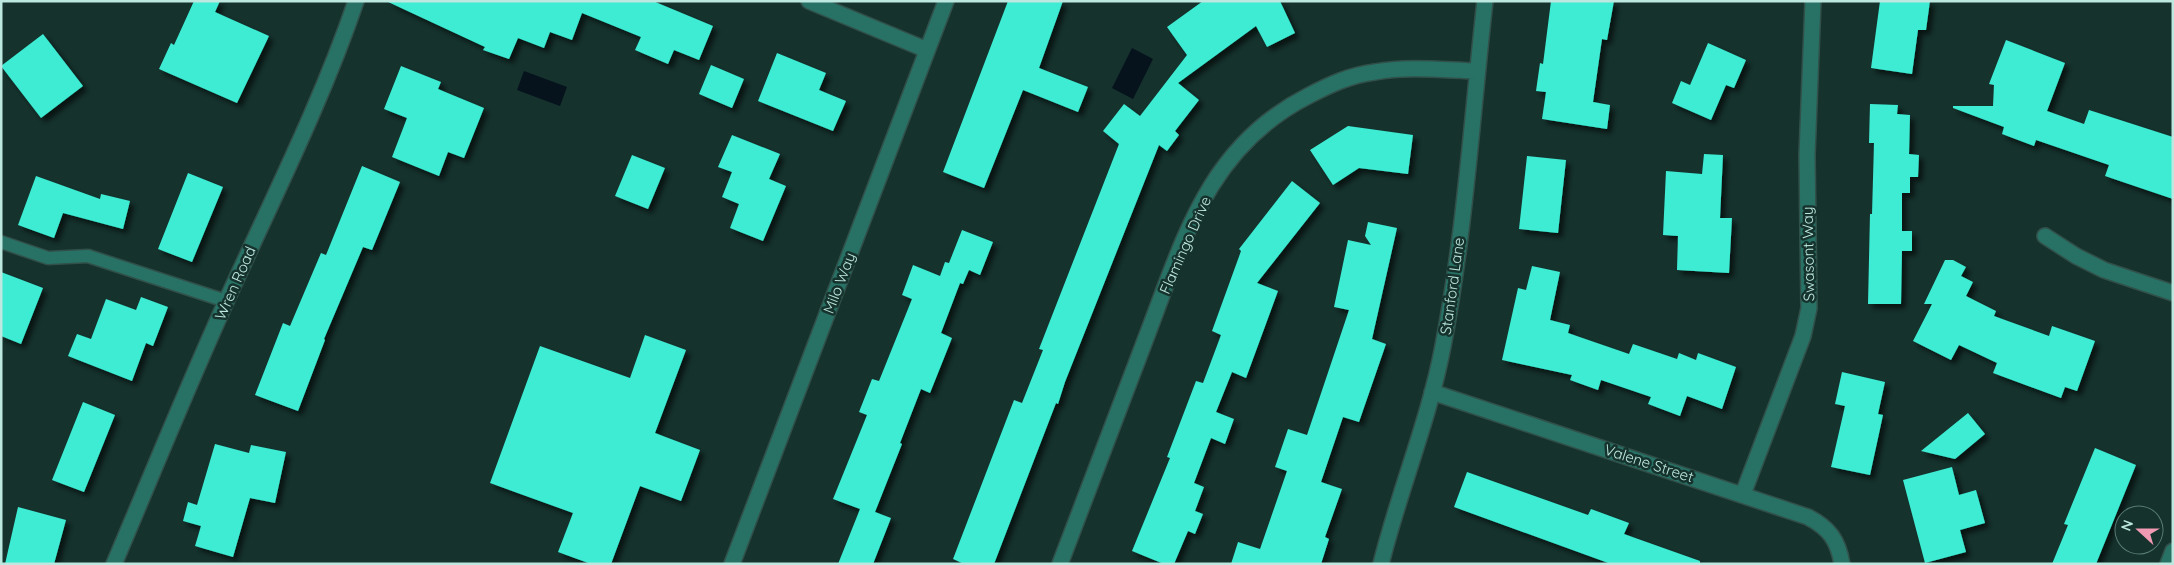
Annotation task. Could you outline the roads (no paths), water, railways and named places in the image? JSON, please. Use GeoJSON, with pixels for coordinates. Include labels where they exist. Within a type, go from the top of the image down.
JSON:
{"type":"FeatureCollection","features":[{"type":"Feature","properties":{"kind":"street","name":"Wren Road"},"geometry":{"type":"LineString","coordinates":[[114,564],[226,301],[312,115],[344,38],[356,1]]}},
{"type":"Feature","properties":{"kind":"street"},"geometry":{"type":"LineString","coordinates":[[809,1],[927,50]]}},
{"type":"Feature","properties":{"kind":"street","name":"Milo Way"},"geometry":{"type":"LineString","coordinates":[[732,564],[946,1]]}},
{"type":"Feature","properties":{"kind":"street","name":"Stanford Lane"},"geometry":{"type":"LineString","coordinates":[[1381,564],[1432,392],[1443,347],[1463,213],[1485,1]]}},
{"type":"Feature","properties":{"kind":"street","name":"Swasont Way"},"geometry":{"type":"LineString","coordinates":[[1743,494],[1803,336],[1809,308],[1807,155],[1812,1]]}},
{"type":"Feature","properties":{"kind":"street","name":"Flamingo Drive"},"geometry":{"type":"LineString","coordinates":[[1060,564],[1176,260],[1199,205],[1225,163],[1253,133],[1287,107],[1339,80],[1374,72],[1412,68],[1477,71]]}},
{"type":"Feature","properties":{"kind":"street"},"geometry":{"type":"LineString","coordinates":[[2045,236],[2076,256],[2104,270],[2173,292]]}},
{"type":"Feature","properties":{"kind":"street","name":"Valene Street"},"geometry":{"type":"LineString","coordinates":[[1432,392],[1808,517],[1822,525],[1834,536],[1842,564]]}},
{"type":"Feature","properties":{"kind":"street"},"geometry":{"type":"LineString","coordinates":[[2168,564],[2173,551]]}},
{"type":"Feature","properties":{"kind":"lane"},"geometry":{"type":"LineString","coordinates":[[1,242],[48,258],[88,256],[226,301]]}},
{"type":"Feature","properties":{"kind":"water"},"geometry":{"type":"Polygon","coordinates":[[[1132,48],[1153,59],[1133,99],[1112,88],[1132,48]]]}},
{"type":"Feature","properties":{"kind":"water"},"geometry":{"type":"Polygon","coordinates":[[[524,71],[567,87],[560,106],[517,90],[524,71]]]}}]}
